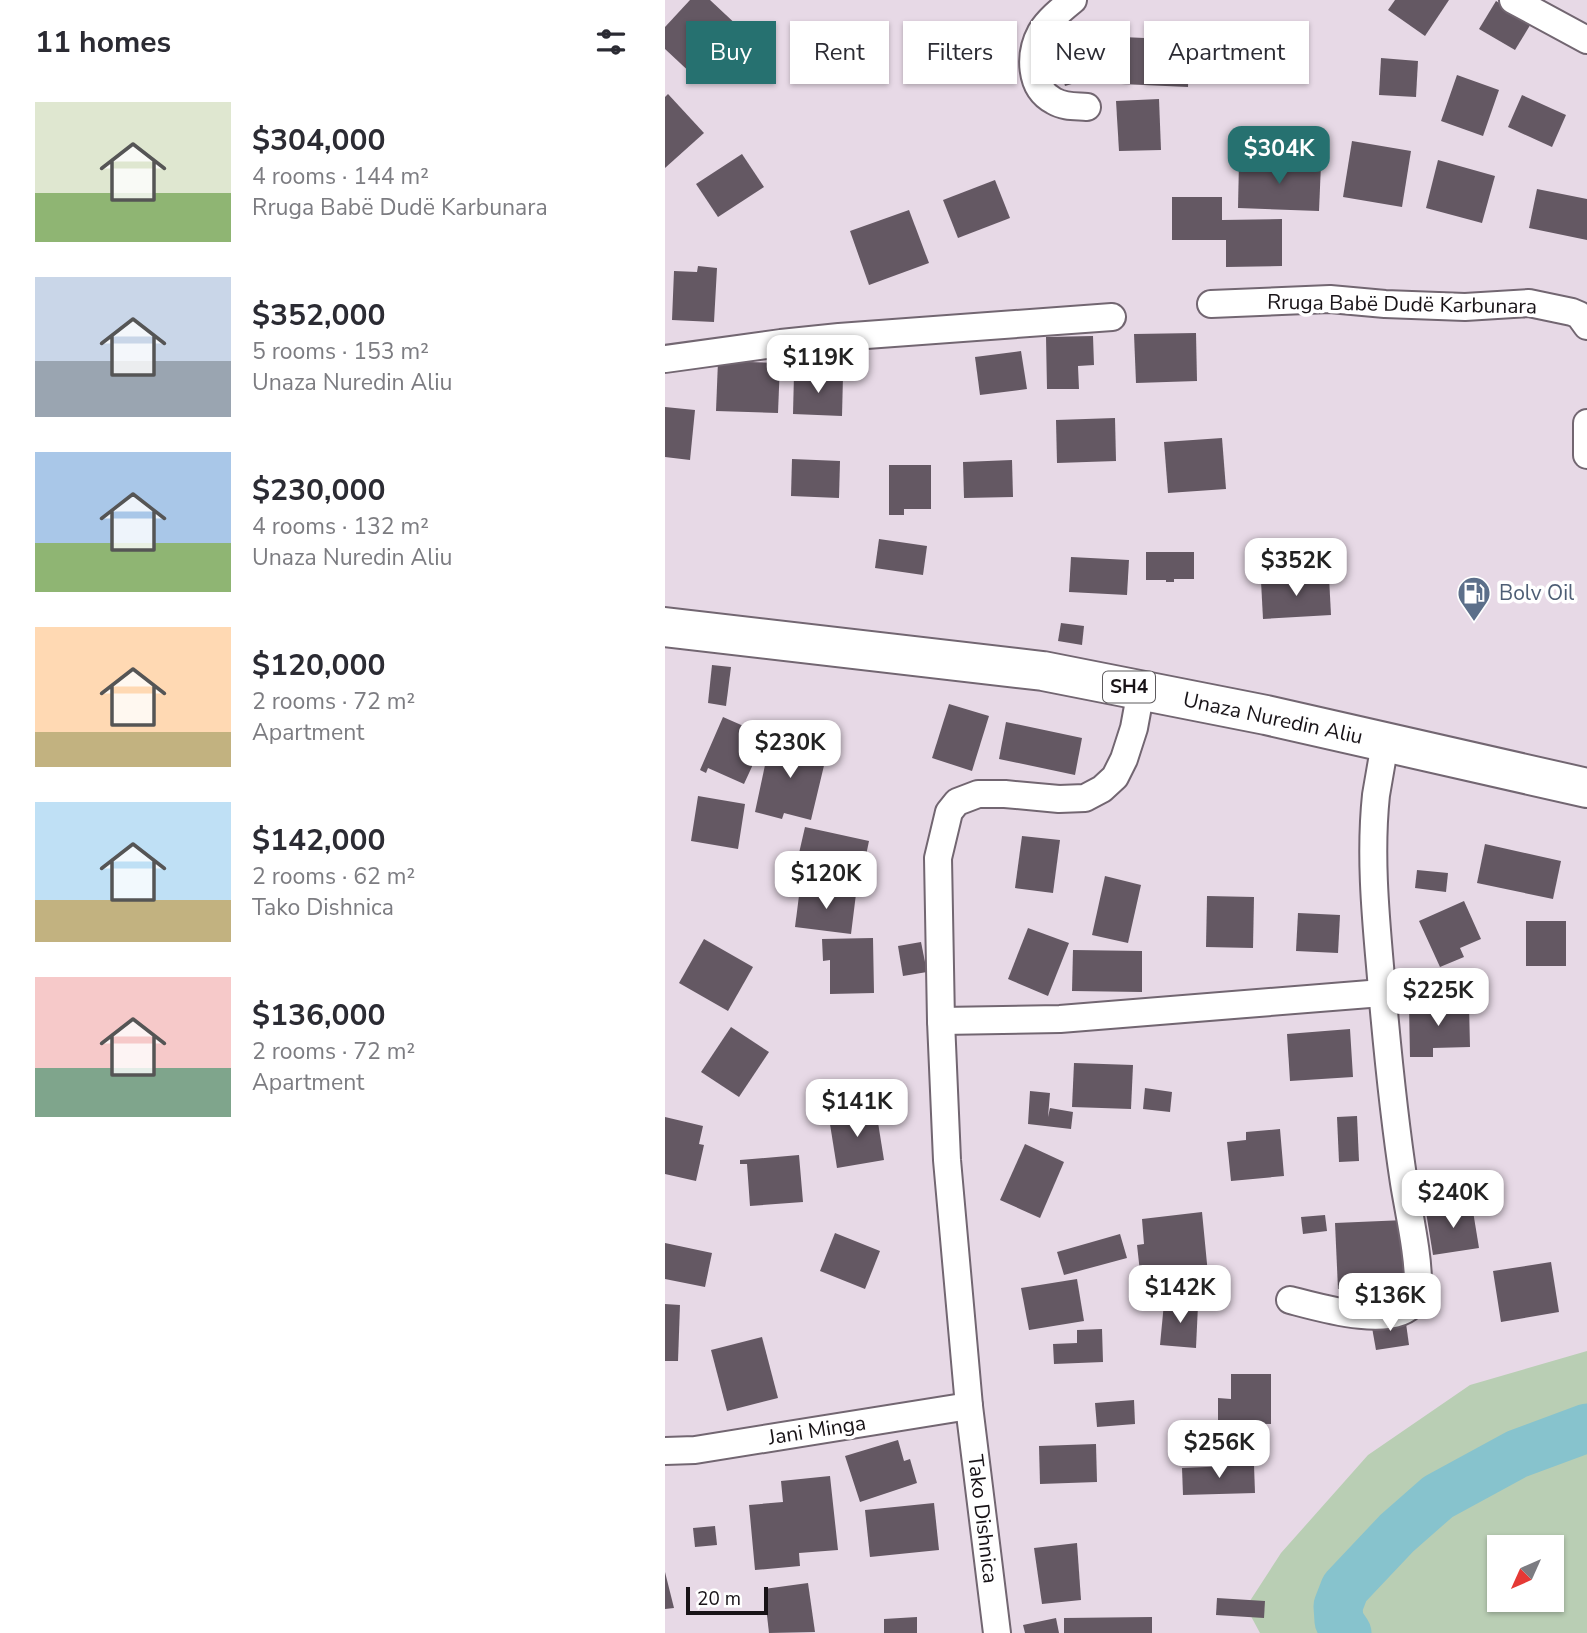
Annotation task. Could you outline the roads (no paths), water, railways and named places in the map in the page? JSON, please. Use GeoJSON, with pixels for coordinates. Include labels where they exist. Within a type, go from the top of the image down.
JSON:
{"type":"FeatureCollection","features":[{"type":"Feature","properties":{"kind":"main road","name":"Unaza Nuredin Aliu"},"geometry":{"type":"LineString","coordinates":[[665,627],[1043,671],[1266,715],[1587,788]]}},
{"type":"Feature","properties":{"kind":"street"},"geometry":{"type":"LineString","coordinates":[[1073,0],[1042,31],[1034,53],[1033,72],[1041,91],[1053,101],[1067,106],[1087,107]]}},
{"type":"Feature","properties":{"kind":"street"},"geometry":{"type":"LineString","coordinates":[[1513,0],[1587,40]]}},
{"type":"Feature","properties":{"kind":"street"},"geometry":{"type":"LineString","coordinates":[[1553,0],[1562,27]]}},
{"type":"Feature","properties":{"kind":"street","name":"Rruga Babë Dudë Karbunara"},"geometry":{"type":"LineString","coordinates":[[1211,304],[1330,299],[1465,307],[1529,303],[1572,312],[1579,315],[1587,326]]}},
{"type":"Feature","properties":{"kind":"street"},"geometry":{"type":"LineString","coordinates":[[665,359],[839,337],[1112,317]]}},
{"type":"Feature","properties":{"kind":"street"},"geometry":{"type":"LineString","coordinates":[[1587,423],[1587,455]]}},
{"type":"Feature","properties":{"kind":"street","name":"Tako Dishnica"},"geometry":{"type":"LineString","coordinates":[[997,1633],[969,1406],[947,1160],[938,858],[949,812],[957,802],[978,794],[1085,798],[1103,789],[1115,777],[1124,759],[1134,728],[1141,690]]}},
{"type":"Feature","properties":{"kind":"street"},"geometry":{"type":"LineString","coordinates":[[1290,1300],[1347,1314],[1384,1315],[1399,1313],[1412,1305],[1418,1291],[1398,1142],[1375,905],[1376,797],[1385,743]]}},
{"type":"Feature","properties":{"kind":"street"},"geometry":{"type":"LineString","coordinates":[[941,1021],[1060,1019],[1382,993]]}},
{"type":"Feature","properties":{"kind":"street","name":"Jani Minga"},"geometry":{"type":"LineString","coordinates":[[665,1451],[695,1450],[969,1406]]}},
{"type":"Feature","properties":{"kind":"waterway"},"geometry":{"type":"LineString","coordinates":[[1347,1633],[1339,1621],[1338,1606],[1345,1588],[1397,1533],[1438,1497],[1517,1454],[1587,1428]]}},
{"type":"Feature","properties":{"kind":"place","name":"Bolv Oil"},"geometry":{"type":"Point","coordinates":[1474,623]}}]}
